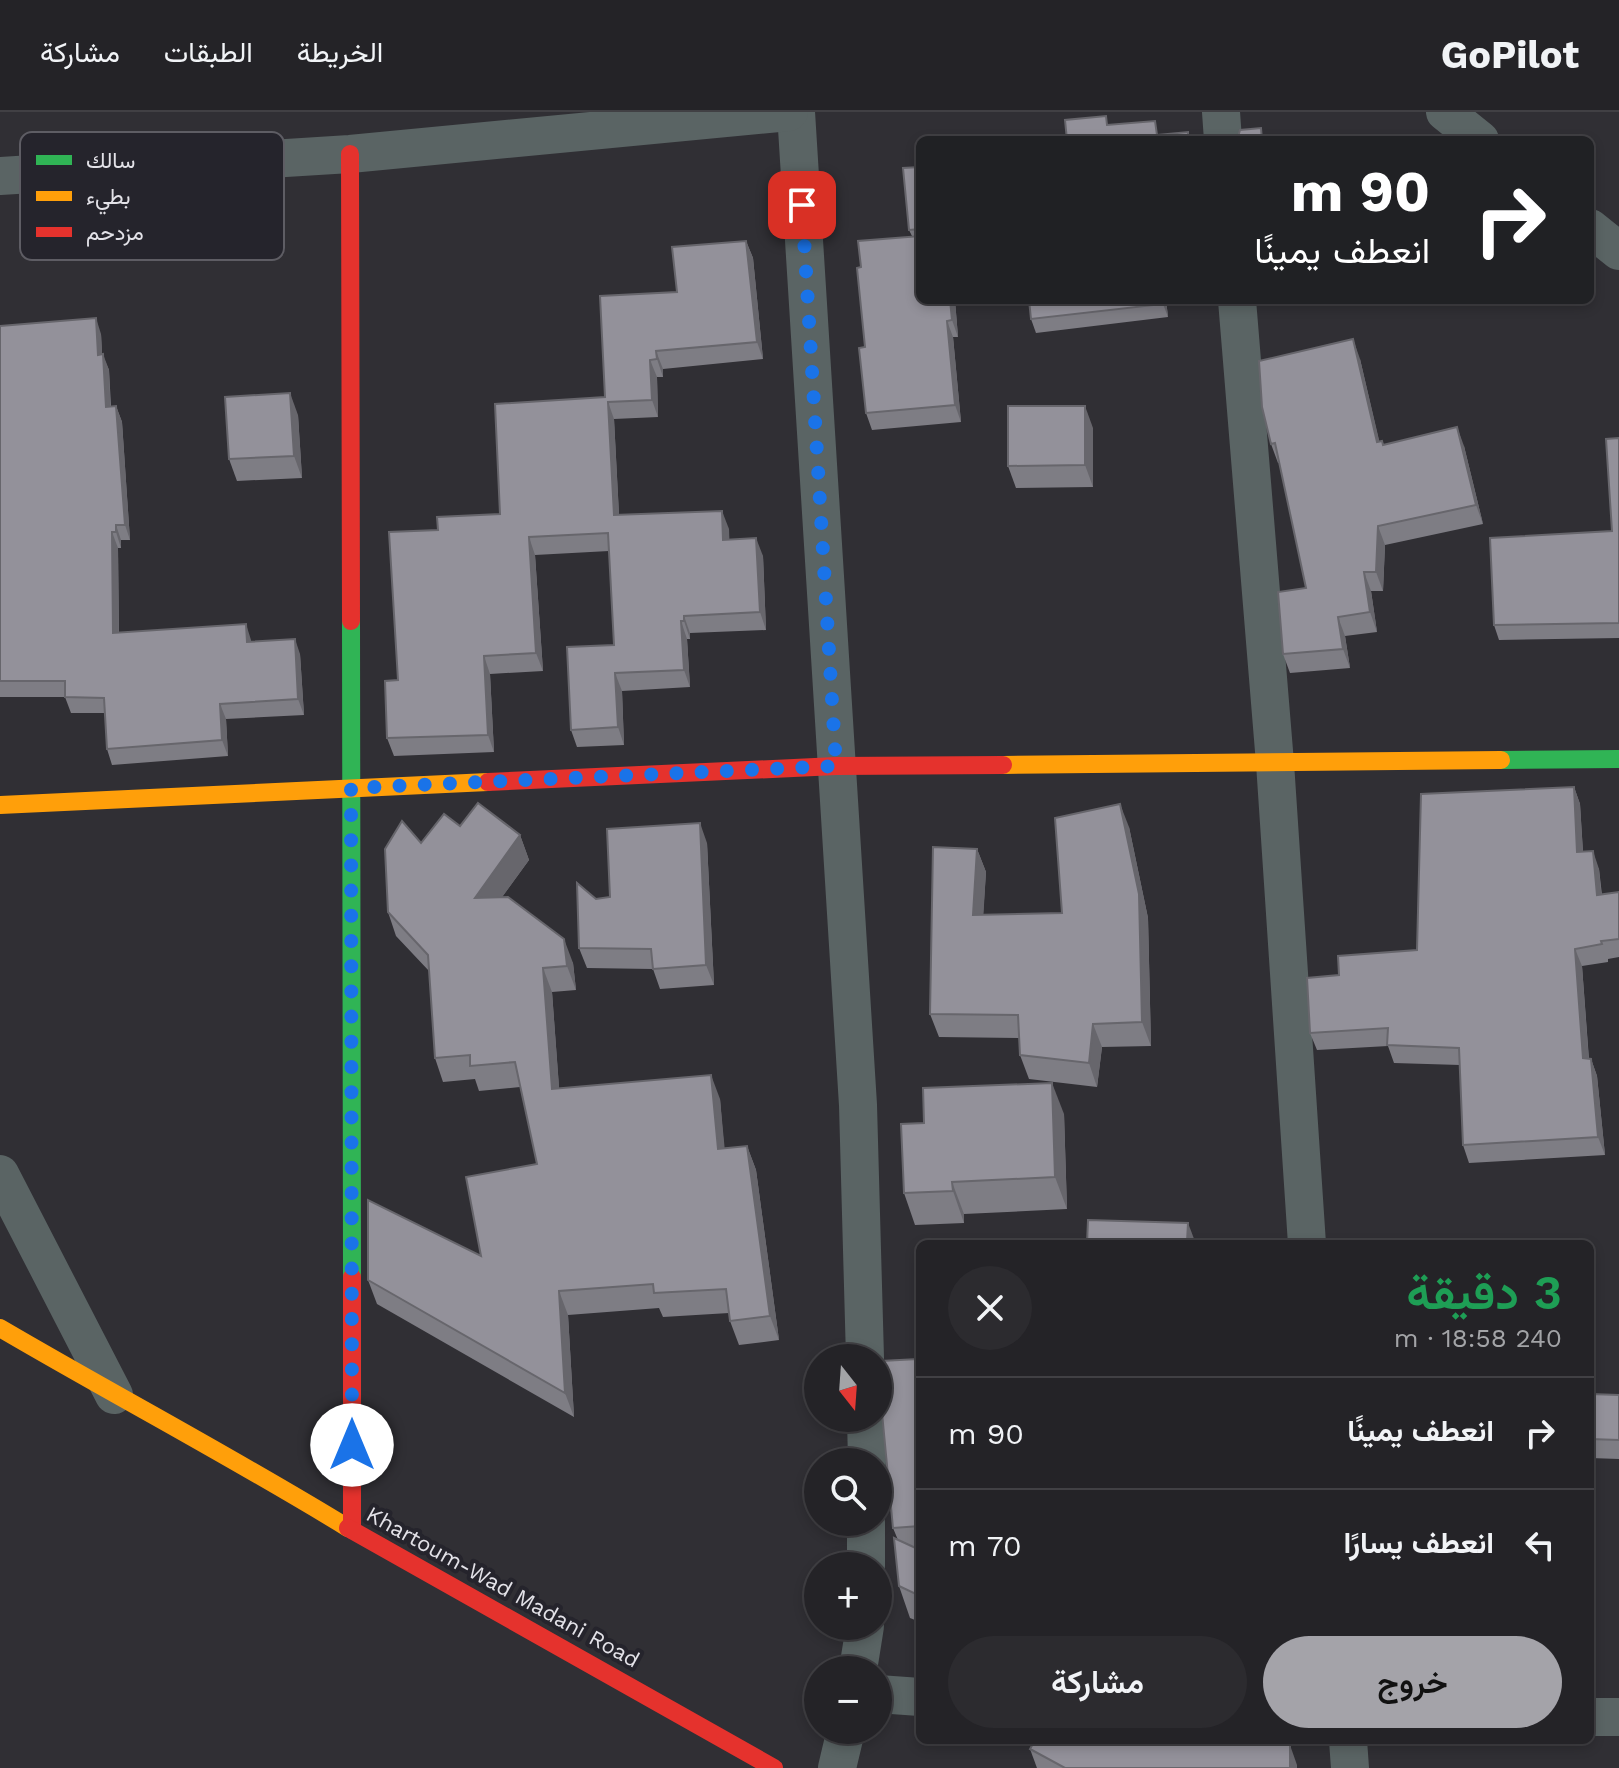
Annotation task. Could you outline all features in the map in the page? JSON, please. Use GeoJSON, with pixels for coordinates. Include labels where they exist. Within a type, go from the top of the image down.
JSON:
{"type":"FeatureCollection","features":[{"type":"Feature","properties":{"kind":"main road"},"geometry":{"type":"LineString","coordinates":[[350,154],[352,1530]]}},
{"type":"Feature","properties":{"kind":"main road"},"geometry":{"type":"LineString","coordinates":[[0,805],[836,766],[1619,759]]}},
{"type":"Feature","properties":{"kind":"main road","name":"Khartoum-Wad Madani Road"},"geometry":{"type":"LineString","coordinates":[[0,1328],[774,1768]]}},
{"type":"Feature","properties":{"kind":"street"},"geometry":{"type":"LineString","coordinates":[[284,158],[789,112]]}},
{"type":"Feature","properties":{"kind":"street"},"geometry":{"type":"LineString","coordinates":[[796,112],[858,1105],[865,1344]]}},
{"type":"Feature","properties":{"kind":"street"},"geometry":{"type":"LineString","coordinates":[[1221,112],[1223,136]]}},
{"type":"Feature","properties":{"kind":"street"},"geometry":{"type":"LineString","coordinates":[[1445,112],[1475,136]]}},
{"type":"Feature","properties":{"kind":"street"},"geometry":{"type":"LineString","coordinates":[[0,176],[20,175]]}},
{"type":"Feature","properties":{"kind":"street"},"geometry":{"type":"LineString","coordinates":[[1594,231],[1619,251]]}},
{"type":"Feature","properties":{"kind":"street"},"geometry":{"type":"LineString","coordinates":[[1237,304],[1275,763],[1307,1240]]}},
{"type":"Feature","properties":{"kind":"street"},"geometry":{"type":"LineString","coordinates":[[0,1174],[114,1395]]}},
{"type":"Feature","properties":{"kind":"street"},"geometry":{"type":"LineString","coordinates":[[892,1695],[916,1697]]}},
{"type":"Feature","properties":{"kind":"street"},"geometry":{"type":"LineString","coordinates":[[1594,1717],[1619,1717]]}},
{"type":"Feature","properties":{"kind":"street"},"geometry":{"type":"LineString","coordinates":[[837,1768],[843,1744]]}},
{"type":"Feature","properties":{"kind":"street"},"geometry":{"type":"LineString","coordinates":[[1348,1744],[1350,1768]]}},
{"type":"Feature","properties":{"kind":"building"},"geometry":{"type":"Polygon","coordinates":[[[1106,116],[1107,125],[1155,121],[1157,135],[1188,132],[1188,136],[1067,136],[1065,120],[1106,116]]]}},
{"type":"Feature","properties":{"kind":"building"},"geometry":{"type":"Polygon","coordinates":[[[1261,128],[1262,136],[1238,136],[1240,130],[1261,128]]]}},
{"type":"Feature","properties":{"kind":"building"},"geometry":{"type":"Polygon","coordinates":[[[916,167],[916,229],[909,230],[903,168],[916,167]]]}},
{"type":"Feature","properties":{"kind":"building"},"geometry":{"type":"Polygon","coordinates":[[[916,236],[916,304],[950,304],[952,320],[947,321],[955,405],[866,413],[859,348],[865,347],[857,268],[861,267],[858,241],[916,236]]]}},
{"type":"Feature","properties":{"kind":"building"},"geometry":{"type":"Polygon","coordinates":[[[746,241],[757,342],[656,351],[657,359],[650,360],[652,400],[608,402],[614,515],[722,511],[723,540],[756,538],[760,612],[684,616],[684,621],[681,621],[684,670],[615,673],[618,727],[571,730],[567,647],[614,645],[608,533],[529,537],[536,653],[484,656],[488,735],[387,738],[385,681],[398,680],[389,532],[438,530],[437,517],[500,514],[495,404],[605,397],[600,296],[677,292],[672,247],[746,241]]]}},
{"type":"Feature","properties":{"kind":"building"},"geometry":{"type":"Polygon","coordinates":[[[1029,304],[1163,304],[1031,319],[1029,304]]]}},
{"type":"Feature","properties":{"kind":"building"},"geometry":{"type":"Polygon","coordinates":[[[96,318],[98,355],[103,354],[106,407],[116,406],[125,525],[116,525],[116,532],[112,532],[113,633],[246,624],[247,642],[295,639],[298,699],[220,704],[222,740],[107,749],[104,698],[65,697],[65,681],[0,681],[0,326],[96,318]]]}},
{"type":"Feature","properties":{"kind":"building"},"geometry":{"type":"Polygon","coordinates":[[[1353,339],[1377,442],[1382,441],[1383,445],[1457,427],[1476,505],[1378,526],[1376,572],[1364,572],[1370,612],[1338,617],[1343,649],[1283,654],[1278,592],[1306,588],[1275,443],[1271,444],[1262,407],[1259,361],[1353,339]]]}},
{"type":"Feature","properties":{"kind":"building"},"geometry":{"type":"Polygon","coordinates":[[[290,393],[294,456],[229,459],[225,397],[290,393]]]}},
{"type":"Feature","properties":{"kind":"building"},"geometry":{"type":"Polygon","coordinates":[[[1008,406],[1085,406],[1085,465],[1008,466],[1008,406]]]}},
{"type":"Feature","properties":{"kind":"building"},"geometry":{"type":"Polygon","coordinates":[[[1619,438],[1619,623],[1494,625],[1490,538],[1612,531],[1606,439],[1619,438]]]}},
{"type":"Feature","properties":{"kind":"building"},"geometry":{"type":"Polygon","coordinates":[[[1574,787],[1577,852],[1593,851],[1597,895],[1619,892],[1619,939],[1575,949],[1583,1058],[1591,1059],[1598,1137],[1463,1145],[1459,1048],[1387,1045],[1388,1028],[1310,1033],[1307,978],[1339,975],[1338,956],[1417,950],[1421,794],[1574,787]]]}},
{"type":"Feature","properties":{"kind":"building"},"geometry":{"type":"Polygon","coordinates":[[[478,803],[520,835],[475,898],[508,897],[564,939],[567,966],[543,968],[552,1089],[711,1075],[718,1149],[747,1146],[770,1316],[730,1321],[726,1289],[654,1293],[653,1284],[559,1291],[565,1393],[368,1280],[368,1200],[481,1256],[466,1177],[537,1164],[515,1062],[470,1066],[470,1055],[435,1058],[428,955],[388,912],[385,849],[402,821],[421,843],[444,814],[460,826],[478,803]]]}},
{"type":"Feature","properties":{"kind":"building"},"geometry":{"type":"Polygon","coordinates":[[[1120,804],[1139,894],[1142,1022],[1093,1024],[1089,1063],[1020,1055],[1018,1015],[930,1014],[933,847],[977,849],[973,915],[1062,913],[1055,818],[1120,804]]]}},
{"type":"Feature","properties":{"kind":"building"},"geometry":{"type":"Polygon","coordinates":[[[700,823],[706,965],[653,969],[651,949],[579,948],[577,883],[596,899],[610,897],[607,829],[700,823]]]}},
{"type":"Feature","properties":{"kind":"building"},"geometry":{"type":"Polygon","coordinates":[[[1052,1083],[1055,1177],[952,1182],[953,1191],[904,1193],[901,1124],[924,1123],[923,1088],[1052,1083]]]}},
{"type":"Feature","properties":{"kind":"building"},"geometry":{"type":"Polygon","coordinates":[[[1088,1220],[1188,1223],[1187,1240],[1087,1240],[1088,1220]]]}},
{"type":"Feature","properties":{"kind":"building"},"geometry":{"type":"Polygon","coordinates":[[[916,1359],[916,1526],[893,1528],[892,1448],[885,1448],[884,1432],[892,1432],[892,1360],[916,1359]]]}},
{"type":"Feature","properties":{"kind":"building"},"geometry":{"type":"Polygon","coordinates":[[[1594,1394],[1619,1395],[1619,1440],[1594,1439],[1594,1394]]]}},
{"type":"Feature","properties":{"kind":"building"},"geometry":{"type":"Polygon","coordinates":[[[894,1538],[916,1548],[916,1594],[899,1586],[894,1538]]]}},
{"type":"Feature","properties":{"kind":"building"},"geometry":{"type":"Polygon","coordinates":[[[1033,1744],[1282,1744],[1290,1745],[1290,1768],[1065,1768],[1030,1749],[1033,1744]]]}},
{"type":"Feature","properties":{"kind":"traffic: fast"},"geometry":{"type":"LineString","coordinates":[[351,621],[352,1277]]}},
{"type":"Feature","properties":{"kind":"traffic: fast"},"geometry":{"type":"LineString","coordinates":[[1501,760],[1619,759]]}},
{"type":"Feature","properties":{"kind":"traffic: slow"},"geometry":{"type":"LineString","coordinates":[[1003,765],[1501,760]]}},
{"type":"Feature","properties":{"kind":"traffic: slow"},"geometry":{"type":"LineString","coordinates":[[0,805],[488,782]]}},
{"type":"Feature","properties":{"kind":"traffic: slow"},"geometry":{"type":"LineString","coordinates":[[0,1328],[348,1528]]}},
{"type":"Feature","properties":{"kind":"traffic: jam"},"geometry":{"type":"LineString","coordinates":[[350,154],[351,621]]}},
{"type":"Feature","properties":{"kind":"traffic: jam"},"geometry":{"type":"LineString","coordinates":[[488,782],[836,766],[1003,765]]}},
{"type":"Feature","properties":{"kind":"traffic: jam"},"geometry":{"type":"LineString","coordinates":[[352,1277],[352,1530]]}},
{"type":"Feature","properties":{"kind":"traffic: jam"},"geometry":{"type":"LineString","coordinates":[[348,1528],[774,1768]]}},
{"type":"Feature","properties":{"kind":"route"},"geometry":{"type":"LineString","coordinates":[[352,1445],[351,788],[836,766],[802,205]]}}]}
